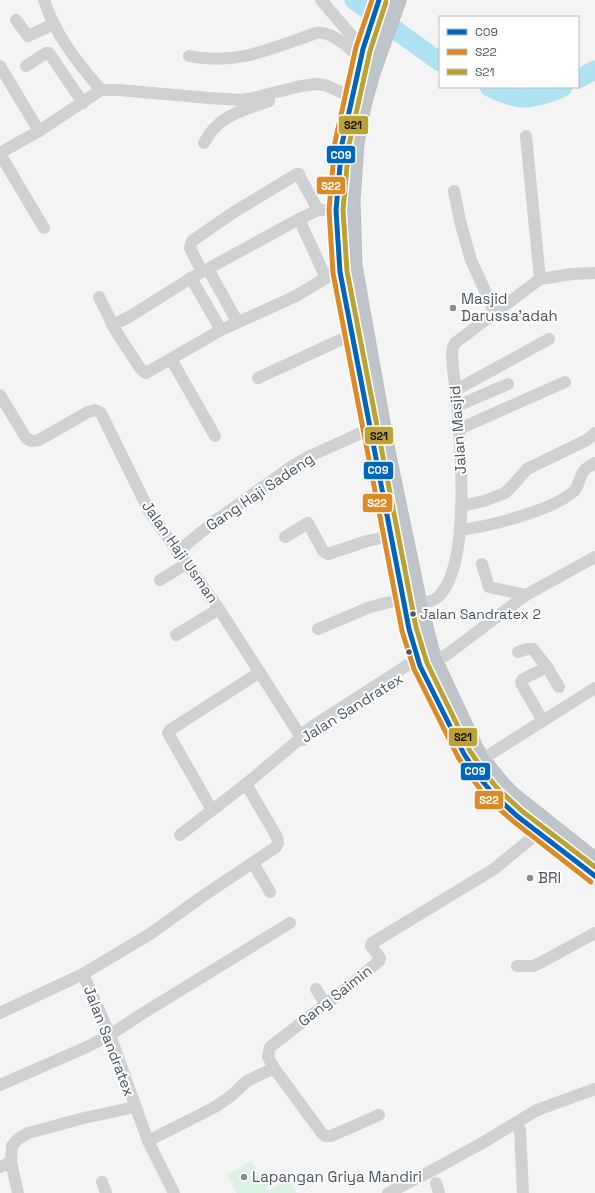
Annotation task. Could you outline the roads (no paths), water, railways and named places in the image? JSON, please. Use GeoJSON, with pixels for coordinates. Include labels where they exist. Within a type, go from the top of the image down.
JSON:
{"type":"FeatureCollection","features":[{"type":"Feature","properties":{"kind":"highway"},"geometry":{"type":"LineString","coordinates":[[379,0],[367,50],[352,97],[342,144],[336,210],[333,275],[352,335],[402,599],[423,661],[464,754],[479,777],[503,804],[538,833],[595,876]]}},
{"type":"Feature","properties":{"kind":"highway"},"geometry":{"type":"LineString","coordinates":[[397,0],[367,50],[362,105],[355,143],[351,200],[353,266],[386,451],[418,604],[423,661],[481,760],[501,785],[512,796],[595,862]]}},
{"type":"Feature","properties":{"kind":"street"},"geometry":{"type":"LineString","coordinates":[[44,0],[54,24],[74,57],[101,90]]}},
{"type":"Feature","properties":{"kind":"street"},"geometry":{"type":"LineString","coordinates":[[321,0],[367,50]]}},
{"type":"Feature","properties":{"kind":"street"},"geometry":{"type":"LineString","coordinates":[[16,20],[28,36],[54,24]]}},
{"type":"Feature","properties":{"kind":"street"},"geometry":{"type":"LineString","coordinates":[[190,56],[214,59],[241,58],[321,32],[367,50]]}},
{"type":"Feature","properties":{"kind":"street"},"geometry":{"type":"LineString","coordinates":[[26,66],[46,53],[48,54],[82,103]]}},
{"type":"Feature","properties":{"kind":"street"},"geometry":{"type":"LineString","coordinates":[[0,66],[39,131]]}},
{"type":"Feature","properties":{"kind":"street"},"geometry":{"type":"LineString","coordinates":[[44,228],[0,153],[39,131],[101,90],[119,90],[242,100],[309,84],[316,84],[325,85],[352,97]]}},
{"type":"Feature","properties":{"kind":"street"},"geometry":{"type":"LineString","coordinates":[[204,142],[213,128],[233,114],[316,84]]}},
{"type":"Feature","properties":{"kind":"street"},"geometry":{"type":"LineString","coordinates":[[526,136],[540,279],[572,274],[595,273]]}},
{"type":"Feature","properties":{"kind":"street"},"geometry":{"type":"LineString","coordinates":[[237,321],[190,248],[192,241],[234,212],[297,174],[318,210]]}},
{"type":"Feature","properties":{"kind":"street"},"geometry":{"type":"LineString","coordinates":[[454,191],[460,221],[471,260],[494,314]]}},
{"type":"Feature","properties":{"kind":"street"},"geometry":{"type":"LineString","coordinates":[[112,325],[129,317],[191,278],[299,219],[318,210],[336,210]]}},
{"type":"Feature","properties":{"kind":"street"},"geometry":{"type":"LineString","coordinates":[[99,297],[112,325],[144,372],[150,372],[220,330],[237,321],[296,296],[333,275],[299,219]]}},
{"type":"Feature","properties":{"kind":"street"},"geometry":{"type":"LineString","coordinates":[[191,278],[220,330]]}},
{"type":"Feature","properties":{"kind":"street","name":"Jalan Masjid"},"geometry":{"type":"LineString","coordinates":[[418,604],[426,603],[440,596],[447,585],[456,554],[460,530],[461,506],[459,429],[452,347],[455,343],[540,279]]}},
{"type":"Feature","properties":{"kind":"street"},"geometry":{"type":"LineString","coordinates":[[258,378],[352,335]]}},
{"type":"Feature","properties":{"kind":"street"},"geometry":{"type":"LineString","coordinates":[[456,390],[549,340]]}},
{"type":"Feature","properties":{"kind":"street"},"geometry":{"type":"LineString","coordinates":[[171,359],[215,436]]}},
{"type":"Feature","properties":{"kind":"street"},"geometry":{"type":"LineString","coordinates":[[459,429],[565,382]]}},
{"type":"Feature","properties":{"kind":"street"},"geometry":{"type":"LineString","coordinates":[[457,406],[508,384]]}},
{"type":"Feature","properties":{"kind":"street","name":"Jalan Haji Usman"},"geometry":{"type":"LineString","coordinates":[[0,395],[26,438],[32,442],[39,440],[88,412],[95,410],[99,412],[149,511],[219,609],[260,672],[300,740]]}},
{"type":"Feature","properties":{"kind":"street","name":"Gang Haji Sadeng"},"geometry":{"type":"LineString","coordinates":[[177,552],[215,521],[291,467],[308,457],[370,429]]}},
{"type":"Feature","properties":{"kind":"street"},"geometry":{"type":"LineString","coordinates":[[461,506],[484,500],[505,492],[513,486],[527,469],[587,440],[595,433]]}},
{"type":"Feature","properties":{"kind":"street"},"geometry":{"type":"LineString","coordinates":[[460,530],[499,522],[561,500],[578,486],[582,473],[586,468],[595,462]]}},
{"type":"Feature","properties":{"kind":"street"},"geometry":{"type":"LineString","coordinates":[[284,537],[308,523],[323,551],[328,554],[367,541],[391,536]]}},
{"type":"Feature","properties":{"kind":"street","name":"Jalan Sandratex"},"geometry":{"type":"LineString","coordinates":[[180,834],[246,784],[300,740],[423,661],[445,656],[526,595],[595,557]]}},
{"type":"Feature","properties":{"kind":"street"},"geometry":{"type":"LineString","coordinates":[[160,580],[186,564]]}},
{"type":"Feature","properties":{"kind":"street"},"geometry":{"type":"LineString","coordinates":[[482,564],[489,587],[526,595]]}},
{"type":"Feature","properties":{"kind":"street"},"geometry":{"type":"LineString","coordinates":[[318,629],[370,607],[402,599]]}},
{"type":"Feature","properties":{"kind":"street"},"geometry":{"type":"LineString","coordinates":[[176,635],[219,609]]}},
{"type":"Feature","properties":{"kind":"street"},"geometry":{"type":"LineString","coordinates":[[518,652],[533,649],[547,667],[559,687]]}},
{"type":"Feature","properties":{"kind":"street"},"geometry":{"type":"LineString","coordinates":[[543,721],[521,682],[523,679],[547,667]]}},
{"type":"Feature","properties":{"kind":"street"},"geometry":{"type":"LineString","coordinates":[[212,810],[168,733],[170,730],[260,672]]}},
{"type":"Feature","properties":{"kind":"street"},"geometry":{"type":"LineString","coordinates":[[481,760],[595,688]]}},
{"type":"Feature","properties":{"kind":"street","name":"Jalan Sandratex"},"geometry":{"type":"LineString","coordinates":[[0,1013],[83,974],[150,934],[276,847],[278,840],[246,784]]}},
{"type":"Feature","properties":{"kind":"street","name":"Gang Saimin"},"geometry":{"type":"LineString","coordinates":[[274,1068],[268,1057],[270,1047],[348,987],[380,960],[371,946],[372,943],[494,869],[538,833]]}},
{"type":"Feature","properties":{"kind":"street"},"geometry":{"type":"LineString","coordinates":[[253,863],[270,892]]}},
{"type":"Feature","properties":{"kind":"street"},"geometry":{"type":"LineString","coordinates":[[0,1085],[110,1035],[290,923]]}},
{"type":"Feature","properties":{"kind":"street"},"geometry":{"type":"LineString","coordinates":[[517,966],[533,966],[595,933]]}},
{"type":"Feature","properties":{"kind":"street","name":"Jalan Sandratex"},"geometry":{"type":"LineString","coordinates":[[83,974],[110,1035],[148,1141],[174,1193]]}},
{"type":"Feature","properties":{"kind":"street"},"geometry":{"type":"LineString","coordinates":[[316,989],[325,1004]]}},
{"type":"Feature","properties":{"kind":"street"},"geometry":{"type":"LineString","coordinates":[[148,1141],[225,1100],[251,1078],[274,1068],[320,1132],[325,1136],[331,1136],[379,1115]]}},
{"type":"Feature","properties":{"kind":"street"},"geometry":{"type":"LineString","coordinates":[[388,1193],[431,1172],[537,1110],[595,1090]]}},
{"type":"Feature","properties":{"kind":"street","name":"Jalan Sandratex"},"geometry":{"type":"LineString","coordinates":[[6,1164],[12,1146],[18,1139],[28,1133],[84,1118],[135,1108]]}},
{"type":"Feature","properties":{"kind":"street"},"geometry":{"type":"LineString","coordinates":[[520,1130],[523,1193]]}},
{"type":"Feature","properties":{"kind":"street"},"geometry":{"type":"LineString","coordinates":[[6,1164],[18,1193]]}},
{"type":"Feature","properties":{"kind":"waterway"},"geometry":{"type":"LineString","coordinates":[[354,0],[439,61]]}},
{"type":"Feature","properties":{"kind":"waterway"},"geometry":{"type":"LineString","coordinates":[[579,78],[595,70]]}},
{"type":"Feature","properties":{"kind":"waterway"},"geometry":{"type":"LineString","coordinates":[[491,88],[509,95],[525,98],[543,95],[561,88]]}},
{"type":"Feature","properties":{"kind":"place","name":"Masjid Darussa'adah"},"geometry":{"type":"Point","coordinates":[453,308]}},
{"type":"Feature","properties":{"kind":"place","name":"Jalan Sandratex 2"},"geometry":{"type":"Point","coordinates":[413,614]}},
{"type":"Feature","properties":{"kind":"place","name":"BRI"},"geometry":{"type":"Point","coordinates":[530,878]}},
{"type":"Feature","properties":{"kind":"place","name":"Lapangan Griya Mandiri"},"geometry":{"type":"Point","coordinates":[244,1177]}}]}
